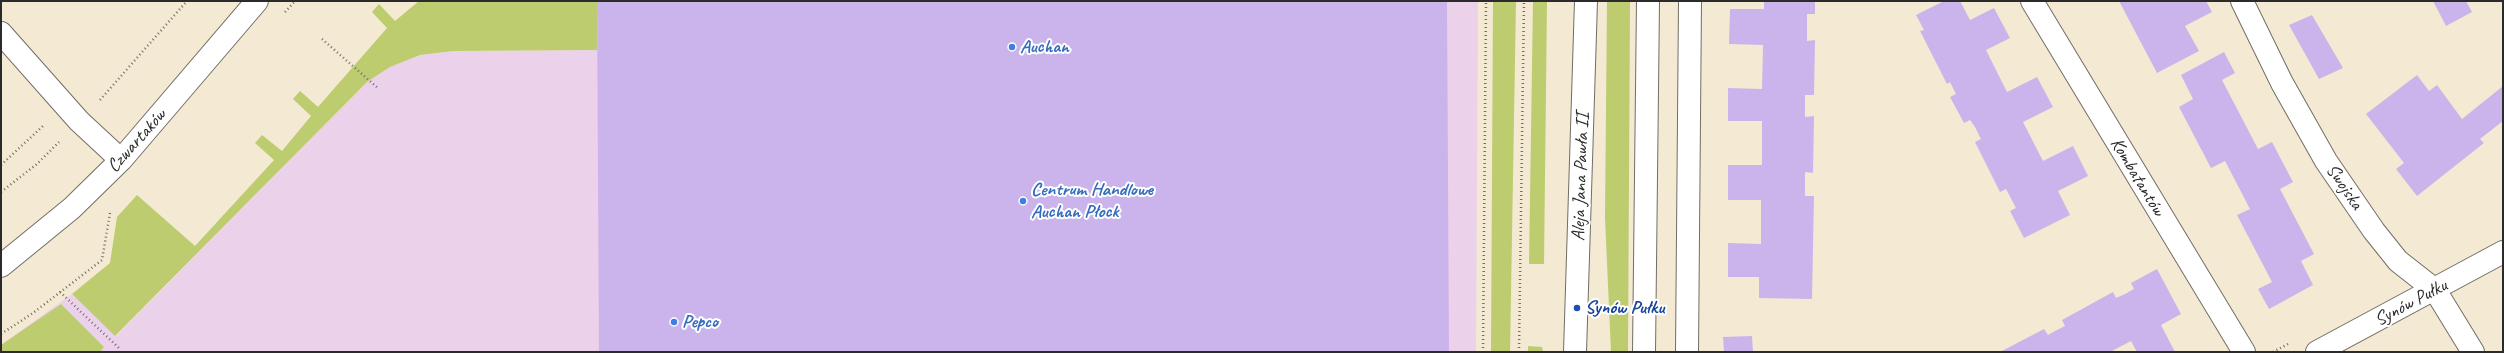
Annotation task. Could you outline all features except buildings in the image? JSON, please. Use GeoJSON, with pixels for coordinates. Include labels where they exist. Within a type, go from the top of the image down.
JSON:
{"type":"FeatureCollection","features":[{"type":"Feature","properties":{"kind":"street","name":"Czwartaków"},"geometry":{"type":"LineString","coordinates":[[1,266],[72,208],[121,160],[257,1]]}},
{"type":"Feature","properties":{"kind":"street","name":"Aleja Jana Pawła II"},"geometry":{"type":"LineString","coordinates":[[1575,352],[1586,1]]}},
{"type":"Feature","properties":{"kind":"street"},"geometry":{"type":"LineString","coordinates":[[1644,352],[1648,1]]}},
{"type":"Feature","properties":{"kind":"street"},"geometry":{"type":"LineString","coordinates":[[1687,352],[1690,1]]}},
{"type":"Feature","properties":{"kind":"street","name":"Kombatantów"},"geometry":{"type":"LineString","coordinates":[[2032,1],[2244,352]]}},
{"type":"Feature","properties":{"kind":"street","name":"Swojska"},"geometry":{"type":"LineString","coordinates":[[2242,1],[2282,83],[2326,161],[2374,231],[2398,261],[2435,290],[2473,352]]}},
{"type":"Feature","properties":{"kind":"street"},"geometry":{"type":"LineString","coordinates":[[1,34],[65,106],[121,160]]}},
{"type":"Feature","properties":{"kind":"street","name":"Synów Pułku"},"geometry":{"type":"LineString","coordinates":[[2318,352],[2503,252]]}},
{"type":"Feature","properties":{"kind":"path"},"geometry":{"type":"LineString","coordinates":[[1483,352],[1486,1]]}},
{"type":"Feature","properties":{"kind":"path"},"geometry":{"type":"LineString","coordinates":[[1519,352],[1524,1]]}},
{"type":"Feature","properties":{"kind":"path"},"geometry":{"type":"LineString","coordinates":[[322,39],[379,89]]}},
{"type":"Feature","properties":{"kind":"path"},"geometry":{"type":"LineString","coordinates":[[1,165],[65,106]]}},
{"type":"Feature","properties":{"kind":"path"},"geometry":{"type":"LineString","coordinates":[[60,292],[120,349]]}},
{"type":"Feature","properties":{"kind":"shaded area","name":"Centrum Handlowe Auchan Płock"},"geometry":{"type":"Polygon","coordinates":[[[597,1],[1478,1],[1476,352],[1,352],[1,345],[72,294],[116,336],[367,82],[390,67],[420,55],[453,51],[597,50],[597,1]]]}},
{"type":"Feature","properties":{"kind":"green space"},"geometry":{"type":"Polygon","coordinates":[[[419,1],[597,1],[597,50],[453,51],[420,55],[390,67],[367,82],[115,336],[72,294],[110,263],[117,217],[137,195],[195,246],[274,160],[255,143],[262,135],[282,151],[311,116],[293,99],[300,91],[318,107],[387,28],[372,12],[379,4],[395,21],[419,1]]]}},
{"type":"Feature","properties":{"kind":"green space"},"geometry":{"type":"Polygon","coordinates":[[[1493,1],[1516,1],[1510,352],[1491,352],[1493,1]]]}},
{"type":"Feature","properties":{"kind":"green space"},"geometry":{"type":"Polygon","coordinates":[[[1533,1],[1547,1],[1544,264],[1529,264],[1533,1]]]}},
{"type":"Feature","properties":{"kind":"green space"},"geometry":{"type":"Polygon","coordinates":[[[1607,1],[1630,1],[1628,352],[1611,352],[1605,218],[1607,1]]]}},
{"type":"Feature","properties":{"kind":"green space"},"geometry":{"type":"Polygon","coordinates":[[[61,304],[104,347],[100,352],[1,352],[1,345],[61,304]]]}},
{"type":"Feature","properties":{"kind":"green space"},"geometry":{"type":"Polygon","coordinates":[[[1528,346],[1542,347],[1543,352],[1528,352],[1528,346]]]}},
{"type":"Feature","properties":{"kind":"place","name":"Auchan"},"geometry":{"type":"Point","coordinates":[1012,47]}},
{"type":"Feature","properties":{"kind":"place","name":"Centrum Handlowe Auchan Płock"},"geometry":{"type":"Point","coordinates":[1023,201]}},
{"type":"Feature","properties":{"kind":"place","name":"Synów Pułku"},"geometry":{"type":"Point","coordinates":[1577,308]}},
{"type":"Feature","properties":{"kind":"place","name":"Pepco"},"geometry":{"type":"Point","coordinates":[674,322]}}]}
